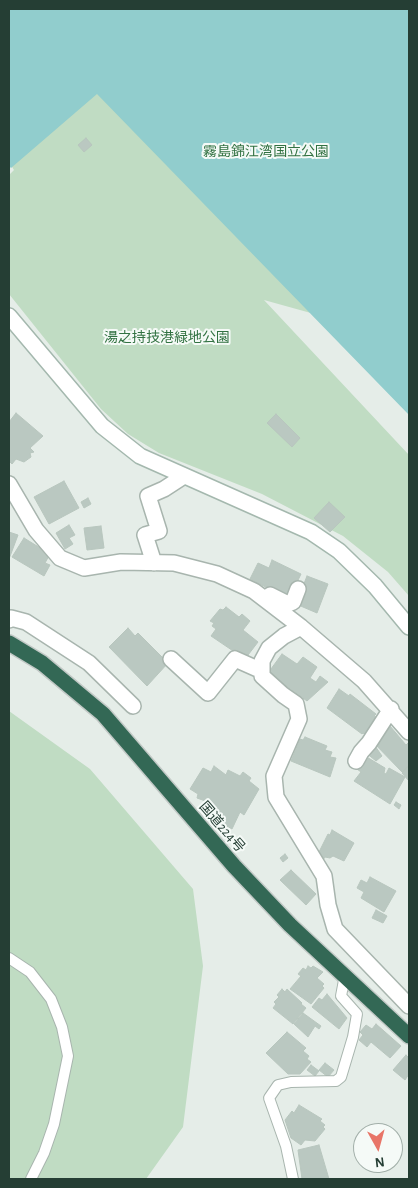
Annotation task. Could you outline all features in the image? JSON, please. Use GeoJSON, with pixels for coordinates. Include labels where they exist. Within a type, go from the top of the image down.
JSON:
{"type":"FeatureCollection","features":[{"type":"Feature","properties":{"kind":"highway","name":"国道224号"},"geometry":{"type":"LineString","coordinates":[[9,643],[42,663],[103,714],[234,866],[290,925],[409,1036]]}},
{"type":"Feature","properties":{"kind":"street"},"geometry":{"type":"LineString","coordinates":[[9,316],[102,426],[140,456],[311,532],[339,552],[375,586],[409,627]]}},
{"type":"Feature","properties":{"kind":"street"},"geometry":{"type":"LineString","coordinates":[[154,562],[145,535],[159,531],[148,496],[164,489],[184,476]]}},
{"type":"Feature","properties":{"kind":"street"},"geometry":{"type":"LineString","coordinates":[[9,484],[36,530],[60,558],[84,568],[121,562],[174,563],[217,574],[254,591],[301,627],[364,680],[409,732]]}},
{"type":"Feature","properties":{"kind":"street"},"geometry":{"type":"LineString","coordinates":[[254,591],[260,590],[288,604],[293,602],[298,589]]}},
{"type":"Feature","properties":{"kind":"street"},"geometry":{"type":"LineString","coordinates":[[9,620],[11,618],[26,622],[89,663],[133,706]]}},
{"type":"Feature","properties":{"kind":"street"},"geometry":{"type":"LineString","coordinates":[[301,627],[284,636],[269,648],[262,661],[262,676],[296,704],[299,719],[274,776],[276,797],[324,876],[328,906],[335,929],[409,1006]]}},
{"type":"Feature","properties":{"kind":"street"},"geometry":{"type":"LineString","coordinates":[[171,659],[208,693],[234,660],[262,671]]}},
{"type":"Feature","properties":{"kind":"street"},"geometry":{"type":"LineString","coordinates":[[356,761],[360,752],[369,743],[390,710]]}},
{"type":"Feature","properties":{"kind":"lane"},"geometry":{"type":"LineString","coordinates":[[9,958],[30,972],[51,999],[62,1027],[68,1056],[54,1124],[44,1153],[31,1179]]}},
{"type":"Feature","properties":{"kind":"lane"},"geometry":{"type":"LineString","coordinates":[[294,1179],[286,1146],[269,1098],[278,1085],[291,1082],[336,1081],[341,1077],[353,1037],[357,1014],[341,996],[345,975]]}},
{"type":"Feature","properties":{"kind":"green space","name":"霧島錦江湾国立公園"},"geometry":{"type":"Polygon","coordinates":[[[9,9],[409,9],[379,332],[264,300],[409,455],[409,596],[388,572],[343,536],[262,494],[159,453],[128,434],[101,409],[9,294],[9,175],[14,170],[9,162],[9,9]]]}},
{"type":"Feature","properties":{"kind":"green space"},"geometry":{"type":"Polygon","coordinates":[[[9,711],[90,769],[193,889],[203,966],[183,1127],[146,1179],[9,1179],[9,711]]]}},
{"type":"Feature","properties":{"kind":"water","name":"霧島錦江湾国立公園"},"geometry":{"type":"Polygon","coordinates":[[[9,9],[409,9],[409,415],[97,94],[11,168],[9,166],[9,9]]]}},
{"type":"Feature","properties":{"kind":"building"},"geometry":{"type":"Polygon","coordinates":[[[86,138],[92,145],[84,152],[78,145],[86,138]]]}},
{"type":"Feature","properties":{"kind":"building"},"geometry":{"type":"Polygon","coordinates":[[[16,413],[43,436],[30,448],[34,452],[30,453],[31,457],[24,462],[16,459],[12,464],[9,461],[9,422],[16,413]]]}},
{"type":"Feature","properties":{"kind":"building"},"geometry":{"type":"Polygon","coordinates":[[[276,414],[300,438],[292,447],[267,423],[276,414]]]}},
{"type":"Feature","properties":{"kind":"building"},"geometry":{"type":"Polygon","coordinates":[[[64,481],[79,508],[49,524],[34,497],[64,481]]]}},
{"type":"Feature","properties":{"kind":"building"},"geometry":{"type":"Polygon","coordinates":[[[88,498],[91,504],[84,508],[81,502],[88,498]]]}},
{"type":"Feature","properties":{"kind":"building"},"geometry":{"type":"Polygon","coordinates":[[[329,502],[345,517],[330,532],[314,518],[329,502]]]}},
{"type":"Feature","properties":{"kind":"building"},"geometry":{"type":"Polygon","coordinates":[[[69,525],[75,535],[69,538],[73,544],[65,549],[56,533],[69,525]]]}},
{"type":"Feature","properties":{"kind":"building"},"geometry":{"type":"Polygon","coordinates":[[[101,526],[104,548],[87,550],[84,528],[101,526]]]}},
{"type":"Feature","properties":{"kind":"building"},"geometry":{"type":"Polygon","coordinates":[[[9,532],[18,535],[9,559],[9,532]]]}},
{"type":"Feature","properties":{"kind":"building"},"geometry":{"type":"Polygon","coordinates":[[[24,538],[50,554],[45,563],[50,565],[44,576],[12,557],[24,538]]]}},
{"type":"Feature","properties":{"kind":"building"},"geometry":{"type":"Polygon","coordinates":[[[272,560],[301,574],[289,599],[250,579],[258,563],[269,568],[272,560]]]}},
{"type":"Feature","properties":{"kind":"building"},"geometry":{"type":"Polygon","coordinates":[[[307,576],[328,584],[317,613],[296,604],[307,576]]]}},
{"type":"Feature","properties":{"kind":"building"},"geometry":{"type":"Polygon","coordinates":[[[226,607],[239,617],[242,614],[250,621],[243,630],[258,642],[245,659],[211,636],[216,629],[212,626],[214,623],[210,621],[220,609],[223,610],[226,607]]]}},
{"type":"Feature","properties":{"kind":"building"},"geometry":{"type":"Polygon","coordinates":[[[128,628],[135,636],[138,633],[168,663],[147,686],[109,647],[128,628]]]}},
{"type":"Feature","properties":{"kind":"building"},"geometry":{"type":"Polygon","coordinates":[[[282,654],[297,664],[303,657],[317,667],[310,678],[316,682],[320,676],[328,682],[307,701],[268,673],[282,654]]]}},
{"type":"Feature","properties":{"kind":"building"},"geometry":{"type":"Polygon","coordinates":[[[339,689],[349,696],[350,694],[376,714],[374,716],[379,719],[370,738],[327,708],[339,689]]]}},
{"type":"Feature","properties":{"kind":"building"},"geometry":{"type":"Polygon","coordinates":[[[390,726],[406,745],[408,743],[409,745],[409,765],[402,772],[372,741],[390,726]]]}},
{"type":"Feature","properties":{"kind":"building"},"geometry":{"type":"Polygon","coordinates":[[[305,737],[327,746],[325,750],[332,752],[330,757],[336,758],[330,777],[291,761],[300,739],[303,740],[305,737]]]}},
{"type":"Feature","properties":{"kind":"building"},"geometry":{"type":"Polygon","coordinates":[[[373,743],[382,756],[376,761],[365,752],[373,743]]]}},
{"type":"Feature","properties":{"kind":"building"},"geometry":{"type":"Polygon","coordinates":[[[365,756],[385,768],[384,773],[386,774],[389,768],[405,777],[390,804],[354,781],[361,772],[357,769],[365,756]]]}},
{"type":"Feature","properties":{"kind":"building"},"geometry":{"type":"Polygon","coordinates":[[[214,766],[226,775],[228,770],[240,776],[243,772],[251,778],[249,781],[259,789],[244,815],[240,812],[232,829],[215,819],[218,813],[206,807],[208,802],[197,798],[198,794],[190,789],[203,768],[211,772],[214,766]]]}},
{"type":"Feature","properties":{"kind":"building"},"geometry":{"type":"Polygon","coordinates":[[[409,766],[409,781],[402,773],[409,766]]]}},
{"type":"Feature","properties":{"kind":"building"},"geometry":{"type":"Polygon","coordinates":[[[396,802],[401,805],[399,809],[394,805],[396,802]]]}},
{"type":"Feature","properties":{"kind":"building"},"geometry":{"type":"Polygon","coordinates":[[[332,830],[354,843],[344,861],[333,856],[330,858],[325,857],[323,860],[320,859],[319,852],[332,830]]]}},
{"type":"Feature","properties":{"kind":"building"},"geometry":{"type":"Polygon","coordinates":[[[285,854],[288,858],[283,862],[280,858],[285,854]]]}},
{"type":"Feature","properties":{"kind":"building"},"geometry":{"type":"Polygon","coordinates":[[[291,870],[316,894],[306,905],[280,880],[291,870]]]}},
{"type":"Feature","properties":{"kind":"building"},"geometry":{"type":"Polygon","coordinates":[[[370,877],[396,891],[384,912],[361,898],[364,892],[357,888],[361,880],[367,883],[370,877]]]}},
{"type":"Feature","properties":{"kind":"building"},"geometry":{"type":"Polygon","coordinates":[[[376,910],[387,916],[383,923],[372,918],[376,910]]]}},
{"type":"Feature","properties":{"kind":"building"},"geometry":{"type":"Polygon","coordinates":[[[308,966],[311,968],[313,966],[323,972],[317,978],[324,984],[322,986],[324,988],[311,1004],[290,989],[301,976],[298,974],[303,968],[306,970],[308,966]]]}},
{"type":"Feature","properties":{"kind":"building"},"geometry":{"type":"Polygon","coordinates":[[[282,989],[285,992],[287,989],[306,1008],[293,1024],[273,1008],[276,1004],[274,1002],[279,997],[277,995],[282,989]]]}},
{"type":"Feature","properties":{"kind":"building"},"geometry":{"type":"Polygon","coordinates":[[[327,994],[347,1018],[339,1029],[312,1007],[319,998],[322,1000],[327,994]]]}},
{"type":"Feature","properties":{"kind":"building"},"geometry":{"type":"Polygon","coordinates":[[[303,1013],[321,1026],[319,1029],[315,1026],[308,1037],[294,1024],[303,1013]]]}},
{"type":"Feature","properties":{"kind":"building"},"geometry":{"type":"Polygon","coordinates":[[[376,1024],[401,1046],[390,1058],[371,1042],[367,1047],[359,1040],[363,1035],[360,1032],[366,1025],[372,1029],[376,1024]]]}},
{"type":"Feature","properties":{"kind":"building"},"geometry":{"type":"Polygon","coordinates":[[[287,1032],[306,1048],[303,1051],[309,1056],[307,1059],[311,1062],[300,1074],[288,1074],[266,1053],[287,1032]]]}},
{"type":"Feature","properties":{"kind":"building"},"geometry":{"type":"Polygon","coordinates":[[[406,1055],[409,1058],[409,1074],[405,1080],[393,1070],[406,1055]]]}},
{"type":"Feature","properties":{"kind":"building"},"geometry":{"type":"Polygon","coordinates":[[[325,1063],[334,1070],[328,1077],[319,1070],[325,1063]]]}},
{"type":"Feature","properties":{"kind":"building"},"geometry":{"type":"Polygon","coordinates":[[[311,1065],[319,1071],[315,1076],[307,1070],[311,1065]]]}},
{"type":"Feature","properties":{"kind":"building"},"geometry":{"type":"Polygon","coordinates":[[[299,1105],[322,1119],[320,1121],[325,1125],[323,1127],[325,1129],[315,1141],[305,1140],[301,1145],[291,1138],[285,1120],[292,1111],[294,1113],[299,1105]]]}},
{"type":"Feature","properties":{"kind":"building"},"geometry":{"type":"Polygon","coordinates":[[[319,1145],[329,1179],[302,1179],[298,1150],[319,1145]]]}},
{"type":"Feature","properties":{"kind":"park label","name":"湯之持技港緑地公園"},"geometry":{"type":"Point","coordinates":[167,338]}}]}
